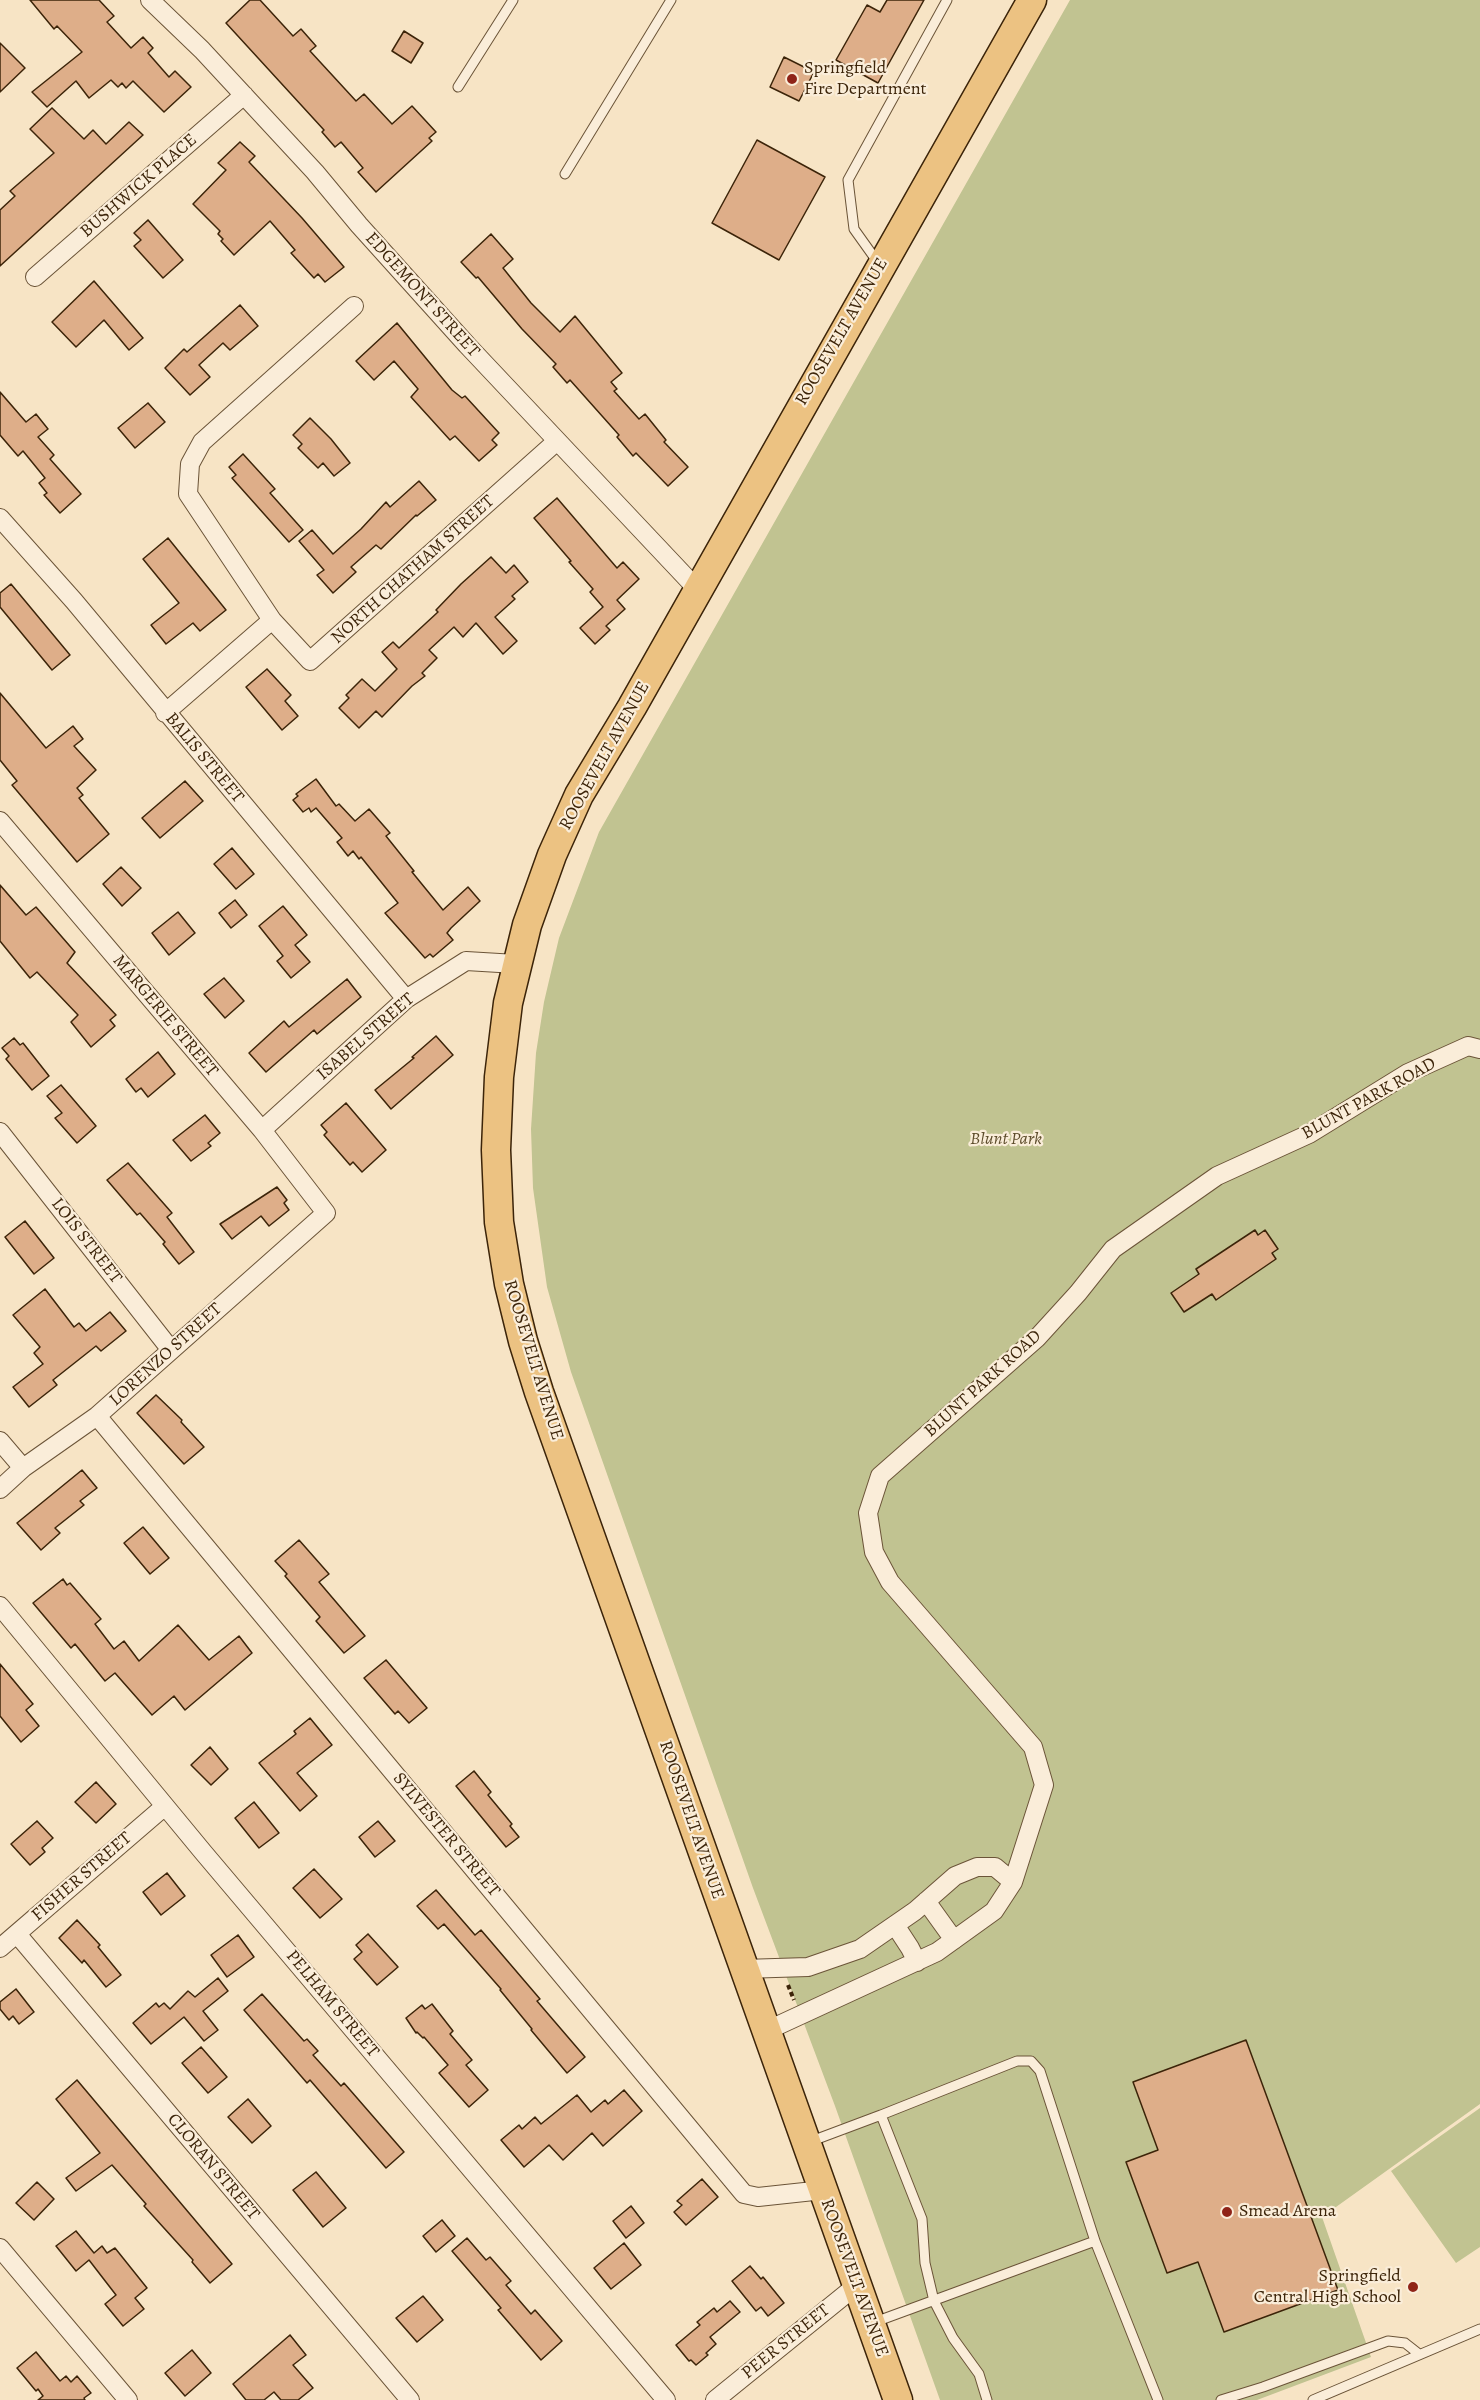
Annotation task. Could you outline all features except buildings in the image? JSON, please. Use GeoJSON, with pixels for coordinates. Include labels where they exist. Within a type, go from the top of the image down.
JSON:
{"type":"FeatureCollection","features":[{"type":"Feature","properties":{"kind":"main road","name":"ROOSEVELT AVENUE"},"geometry":{"type":"LineString","coordinates":[[898,2400],[539,1392],[514,1305],[499,1222],[496,1150],[503,1040],[516,964],[540,886],[570,815],[1032,0]]}},
{"type":"Feature","properties":{"kind":"street","name":"EDGEMONT STREET"},"geometry":{"type":"LineString","coordinates":[[150,0],[202,50],[315,172],[459,337],[697,589]]}},
{"type":"Feature","properties":{"kind":"street","name":"BUSHWICK PLACE"},"geometry":{"type":"LineString","coordinates":[[35,277],[243,95]]}},
{"type":"Feature","properties":{"kind":"street"},"geometry":{"type":"LineString","coordinates":[[165,713],[272,621],[188,494],[190,464],[202,442],[354,306]]}},
{"type":"Feature","properties":{"kind":"street","name":"NORTH CHATHAM STREET"},"geometry":{"type":"LineString","coordinates":[[272,621],[310,661],[557,441]]}},
{"type":"Feature","properties":{"kind":"street","name":"BALIS STREET"},"geometry":{"type":"LineString","coordinates":[[0,518],[74,601],[165,713],[406,999]]}},
{"type":"Feature","properties":{"kind":"street","name":"MARGERIE STREET"},"geometry":{"type":"LineString","coordinates":[[0,821],[262,1130],[326,1213]]}},
{"type":"Feature","properties":{"kind":"street","name":"ISABEL STREET"},"geometry":{"type":"LineString","coordinates":[[262,1130],[406,999],[466,961],[516,964]]}},
{"type":"Feature","properties":{"kind":"street","name":"BLUNT PARK ROAD"},"geometry":{"type":"LineString","coordinates":[[766,2031],[884,1975],[917,1962],[954,1940],[994,1911],[1013,1882],[1044,1785],[1033,1747],[890,1582],[874,1552],[868,1513],[880,1476],[1037,1338],[1078,1293],[1113,1249],[1207,1182],[1309,1134],[1408,1073],[1468,1047],[1480,1049]]}},
{"type":"Feature","properties":{"kind":"street","name":"LOIS STREET"},"geometry":{"type":"LineString","coordinates":[[0,1132],[171,1350]]}},
{"type":"Feature","properties":{"kind":"street","name":"LORENZO STREET"},"geometry":{"type":"LineString","coordinates":[[0,1489],[23,1468],[97,1416],[326,1213]]}},
{"type":"Feature","properties":{"kind":"street","name":"SYLVESTER STREET"},"geometry":{"type":"LineString","coordinates":[[97,1416],[744,2194],[758,2197],[823,2190]]}},
{"type":"Feature","properties":{"kind":"street"},"geometry":{"type":"LineString","coordinates":[[0,1441],[23,1468]]}},
{"type":"Feature","properties":{"kind":"street","name":"PELHAM STREET"},"geometry":{"type":"LineString","coordinates":[[0,1606],[165,1806],[666,2400]]}},
{"type":"Feature","properties":{"kind":"street","name":"FISHER STREET"},"geometry":{"type":"LineString","coordinates":[[0,1948],[165,1806]]}},
{"type":"Feature","properties":{"kind":"street"},"geometry":{"type":"LineString","coordinates":[[743,1969],[808,1967],[860,1949],[895,1925],[955,1876],[977,1867],[995,1868],[1013,1882]]}},
{"type":"Feature","properties":{"kind":"street"},"geometry":{"type":"LineString","coordinates":[[926,1901],[954,1940]]}},
{"type":"Feature","properties":{"kind":"street"},"geometry":{"type":"LineString","coordinates":[[895,1925],[917,1962]]}},
{"type":"Feature","properties":{"kind":"street","name":"CLORAN STREET"},"geometry":{"type":"LineString","coordinates":[[16,1934],[410,2400]]}},
{"type":"Feature","properties":{"kind":"street"},"geometry":{"type":"LineString","coordinates":[[0,2248],[128,2400]]}},
{"type":"Feature","properties":{"kind":"street","name":"PEER STREET"},"geometry":{"type":"LineString","coordinates":[[715,2400],[857,2285]]}},
{"type":"Feature","properties":{"kind":"lane"},"geometry":{"type":"LineString","coordinates":[[458,87],[513,0]]}},
{"type":"Feature","properties":{"kind":"lane"},"geometry":{"type":"LineString","coordinates":[[565,174],[671,0]]}},
{"type":"Feature","properties":{"kind":"lane"},"geometry":{"type":"LineString","coordinates":[[880,265],[854,229],[848,180],[946,0]]}},
{"type":"Feature","properties":{"kind":"lane"},"geometry":{"type":"LineString","coordinates":[[806,2143],[1017,2061],[1031,2061],[1040,2071],[1095,2241],[1158,2400]]}},
{"type":"Feature","properties":{"kind":"lane"},"geometry":{"type":"LineString","coordinates":[[880,2115],[922,2219],[925,2263],[934,2301],[953,2338],[979,2374],[987,2400]]}},
{"type":"Feature","properties":{"kind":"lane"},"geometry":{"type":"LineString","coordinates":[[870,2324],[1095,2241]]}},
{"type":"Feature","properties":{"kind":"lane"},"geometry":{"type":"LineString","coordinates":[[1312,2400],[1480,2329]]}},
{"type":"Feature","properties":{"kind":"lane"},"geometry":{"type":"LineString","coordinates":[[1221,2400],[1263,2388],[1388,2341],[1405,2343],[1419,2354]]}},
{"type":"Feature","properties":{"kind":"path"},"geometry":{"type":"LineString","coordinates":[[786,1979],[797,2006]]}},
{"type":"Feature","properties":{"kind":"green space","name":"Blunt Park"},"geometry":{"type":"Polygon","coordinates":[[[1070,0],[1480,0],[1480,2104],[1322,2217],[1371,2357],[1257,2400],[940,2400],[835,2106],[753,1888],[571,1372],[547,1287],[533,1188],[531,1129],[536,1053],[544,1002],[559,938],[599,832],[1070,0]]]}},
{"type":"Feature","properties":{"kind":"green space"},"geometry":{"type":"Polygon","coordinates":[[[1480,2108],[1480,2247],[1456,2263],[1391,2171],[1480,2108]]]}},
{"type":"Feature","properties":{"kind":"place","name":"Springfield Fire Department"},"geometry":{"type":"Point","coordinates":[792,79]}},
{"type":"Feature","properties":{"kind":"place","name":"Smead Arena"},"geometry":{"type":"Point","coordinates":[1227,2212]}},
{"type":"Feature","properties":{"kind":"place","name":"Springfield Central High School"},"geometry":{"type":"Point","coordinates":[1413,2287]}}]}
